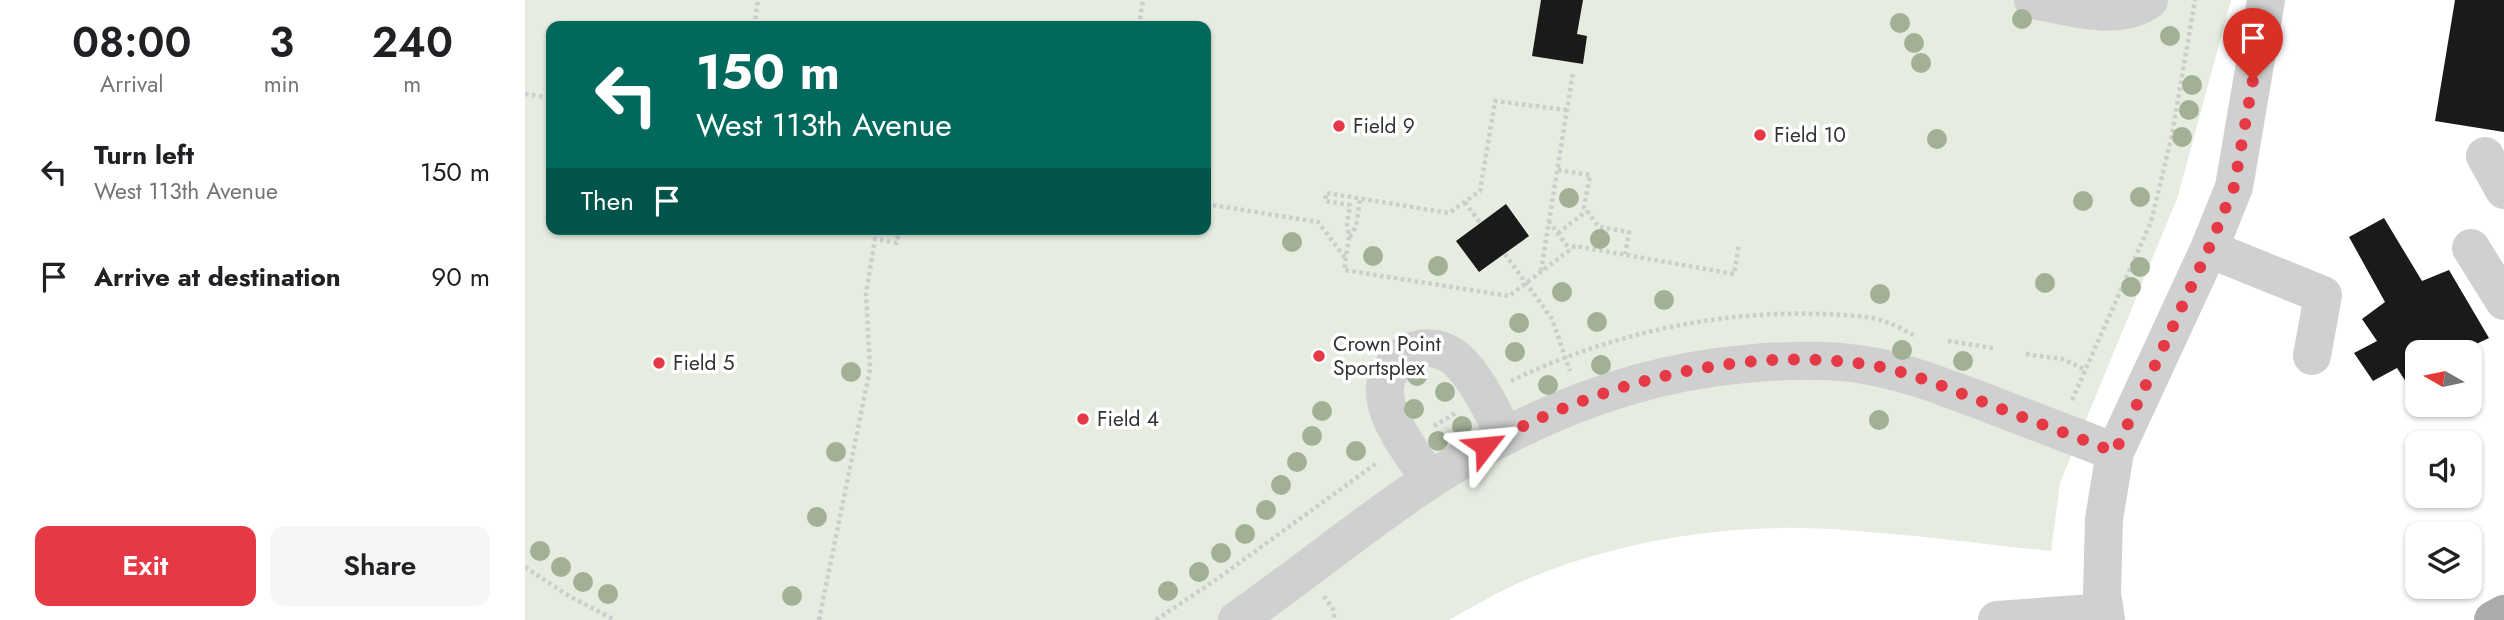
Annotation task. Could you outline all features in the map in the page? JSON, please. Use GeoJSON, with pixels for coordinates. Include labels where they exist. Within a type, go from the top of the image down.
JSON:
{"type":"FeatureCollection","features":[{"type":"Feature","properties":{"kind":"main road"},"geometry":{"type":"LineString","coordinates":[[2493,620],[2504,614]]}},
{"type":"Feature","properties":{"kind":"street"},"geometry":{"type":"LineString","coordinates":[[2032,0],[2105,12],[2127,9],[2149,0]]}},
{"type":"Feature","properties":{"kind":"street"},"geometry":{"type":"LineString","coordinates":[[1997,620],[2106,616],[2102,593],[2104,519],[2115,452],[2209,248],[2234,187],[2266,0]]}},
{"type":"Feature","properties":{"kind":"street"},"geometry":{"type":"LineString","coordinates":[[2504,159],[2485,156],[2504,190]]}},
{"type":"Feature","properties":{"kind":"street"},"geometry":{"type":"LineString","coordinates":[[2209,248],[2323,295],[2312,356]]}},
{"type":"Feature","properties":{"kind":"street"},"geometry":{"type":"LineString","coordinates":[[2471,248],[2504,301]]}},
{"type":"Feature","properties":{"kind":"street"},"geometry":{"type":"LineString","coordinates":[[1430,480],[1392,420],[1385,398],[1388,374],[1405,354],[1427,348],[1448,353],[1457,359],[1471,377],[1505,435]]}},
{"type":"Feature","properties":{"kind":"street"},"geometry":{"type":"LineString","coordinates":[[1237,620],[1430,480],[1505,435],[1581,401],[1672,375],[1770,361],[1831,361],[1870,365],[1924,379],[2115,452]]}},
{"type":"Feature","properties":{"kind":"path"},"geometry":{"type":"LineString","coordinates":[[755,21],[758,0]]}},
{"type":"Feature","properties":{"kind":"path"},"geometry":{"type":"LineString","coordinates":[[1140,21],[1143,0]]}},
{"type":"Feature","properties":{"kind":"path"},"geometry":{"type":"LineString","coordinates":[[2071,403],[2151,222],[2172,135],[2195,0]]}},
{"type":"Feature","properties":{"kind":"path"},"geometry":{"type":"LineString","coordinates":[[1540,272],[1573,72]]}},
{"type":"Feature","properties":{"kind":"path"},"geometry":{"type":"LineString","coordinates":[[525,94],[546,97]]}},
{"type":"Feature","properties":{"kind":"path"},"geometry":{"type":"LineString","coordinates":[[1567,110],[1495,101],[1480,191],[1449,213],[1326,193],[1325,201],[1350,205],[1344,270],[1509,296],[1575,246],[1734,274],[1739,245]]}},
{"type":"Feature","properties":{"kind":"path"},"geometry":{"type":"LineString","coordinates":[[1557,170],[1590,175],[1584,207],[1599,227],[1629,232],[1625,254]]}},
{"type":"Feature","properties":{"kind":"path"},"geometry":{"type":"LineString","coordinates":[[1349,237],[1356,226],[1360,199]]}},
{"type":"Feature","properties":{"kind":"path"},"geometry":{"type":"LineString","coordinates":[[1465,202],[1480,222]]}},
{"type":"Feature","properties":{"kind":"path"},"geometry":{"type":"LineString","coordinates":[[1211,205],[1318,222],[1346,259]]}},
{"type":"Feature","properties":{"kind":"path"},"geometry":{"type":"LineString","coordinates":[[1558,233],[1587,211]]}},
{"type":"Feature","properties":{"kind":"path"},"geometry":{"type":"LineString","coordinates":[[1549,221],[1570,250]]}},
{"type":"Feature","properties":{"kind":"path"},"geometry":{"type":"LineString","coordinates":[[819,620],[870,369],[866,293],[876,239],[897,243],[898,235]]}},
{"type":"Feature","properties":{"kind":"path"},"geometry":{"type":"LineString","coordinates":[[1505,254],[1552,319],[1581,401]]}},
{"type":"Feature","properties":{"kind":"path"},"geometry":{"type":"LineString","coordinates":[[1948,341],[1993,348]]}},
{"type":"Feature","properties":{"kind":"path"},"geometry":{"type":"LineString","coordinates":[[2026,354],[2063,359],[2086,370]]}},
{"type":"Feature","properties":{"kind":"path"},"geometry":{"type":"LineString","coordinates":[[1428,429],[1460,411]]}},
{"type":"Feature","properties":{"kind":"path"},"geometry":{"type":"LineString","coordinates":[[1156,620],[1217,579],[1382,458]]}},
{"type":"Feature","properties":{"kind":"path"},"geometry":{"type":"LineString","coordinates":[[525,567],[569,596],[615,620]]}},
{"type":"Feature","properties":{"kind":"path"},"geometry":{"type":"LineString","coordinates":[[1318,586],[1334,611],[1334,620]]}},
{"type":"Feature","properties":{"kind":"shaded area","name":"Crown Point Sportsplex"},"geometry":{"type":"Polygon","coordinates":[[[525,0],[2231,0],[2178,196],[2060,483],[2051,551],[1832,529],[1765,528],[1690,535],[1652,541],[1578,560],[1510,587],[1449,620],[525,620],[525,0]]]}},
{"type":"Feature","properties":{"kind":"building"},"geometry":{"type":"Polygon","coordinates":[[[1541,0],[1583,0],[1577,34],[1587,36],[1583,64],[1532,56],[1541,0]]]}},
{"type":"Feature","properties":{"kind":"building"},"geometry":{"type":"Polygon","coordinates":[[[2455,0],[2504,0],[2504,132],[2435,121],[2455,0]]]}},
{"type":"Feature","properties":{"kind":"building"},"geometry":{"type":"Polygon","coordinates":[[[1506,204],[1529,236],[1479,272],[1456,241],[1506,204]]]}},
{"type":"Feature","properties":{"kind":"building"},"geometry":{"type":"Polygon","coordinates":[[[2384,218],[2422,281],[2449,270],[2489,338],[2482,341],[2405,340],[2405,380],[2397,368],[2373,381],[2354,353],[2377,341],[2362,319],[2385,302],[2349,237],[2384,218]]]}},
{"type":"Feature","properties":{"kind":"place","name":"Field 9"},"geometry":{"type":"Point","coordinates":[1339,126]}},
{"type":"Feature","properties":{"kind":"place","name":"Field 10"},"geometry":{"type":"Point","coordinates":[1760,135]}},
{"type":"Feature","properties":{"kind":"place","name":"Crown Point Sportsplex"},"geometry":{"type":"Point","coordinates":[1319,356]}},
{"type":"Feature","properties":{"kind":"place","name":"Field 5"},"geometry":{"type":"Point","coordinates":[659,363]}},
{"type":"Feature","properties":{"kind":"place","name":"Field 4"},"geometry":{"type":"Point","coordinates":[1083,419]}},
{"type":"Feature","properties":{"kind":"route"},"geometry":{"type":"LineString","coordinates":[[1485,446],[1543,417],[1623,387],[1723,366],[1818,360],[1870,365],[1924,379],[2115,452],[2209,248],[2234,187],[2253,80]]}}]}
